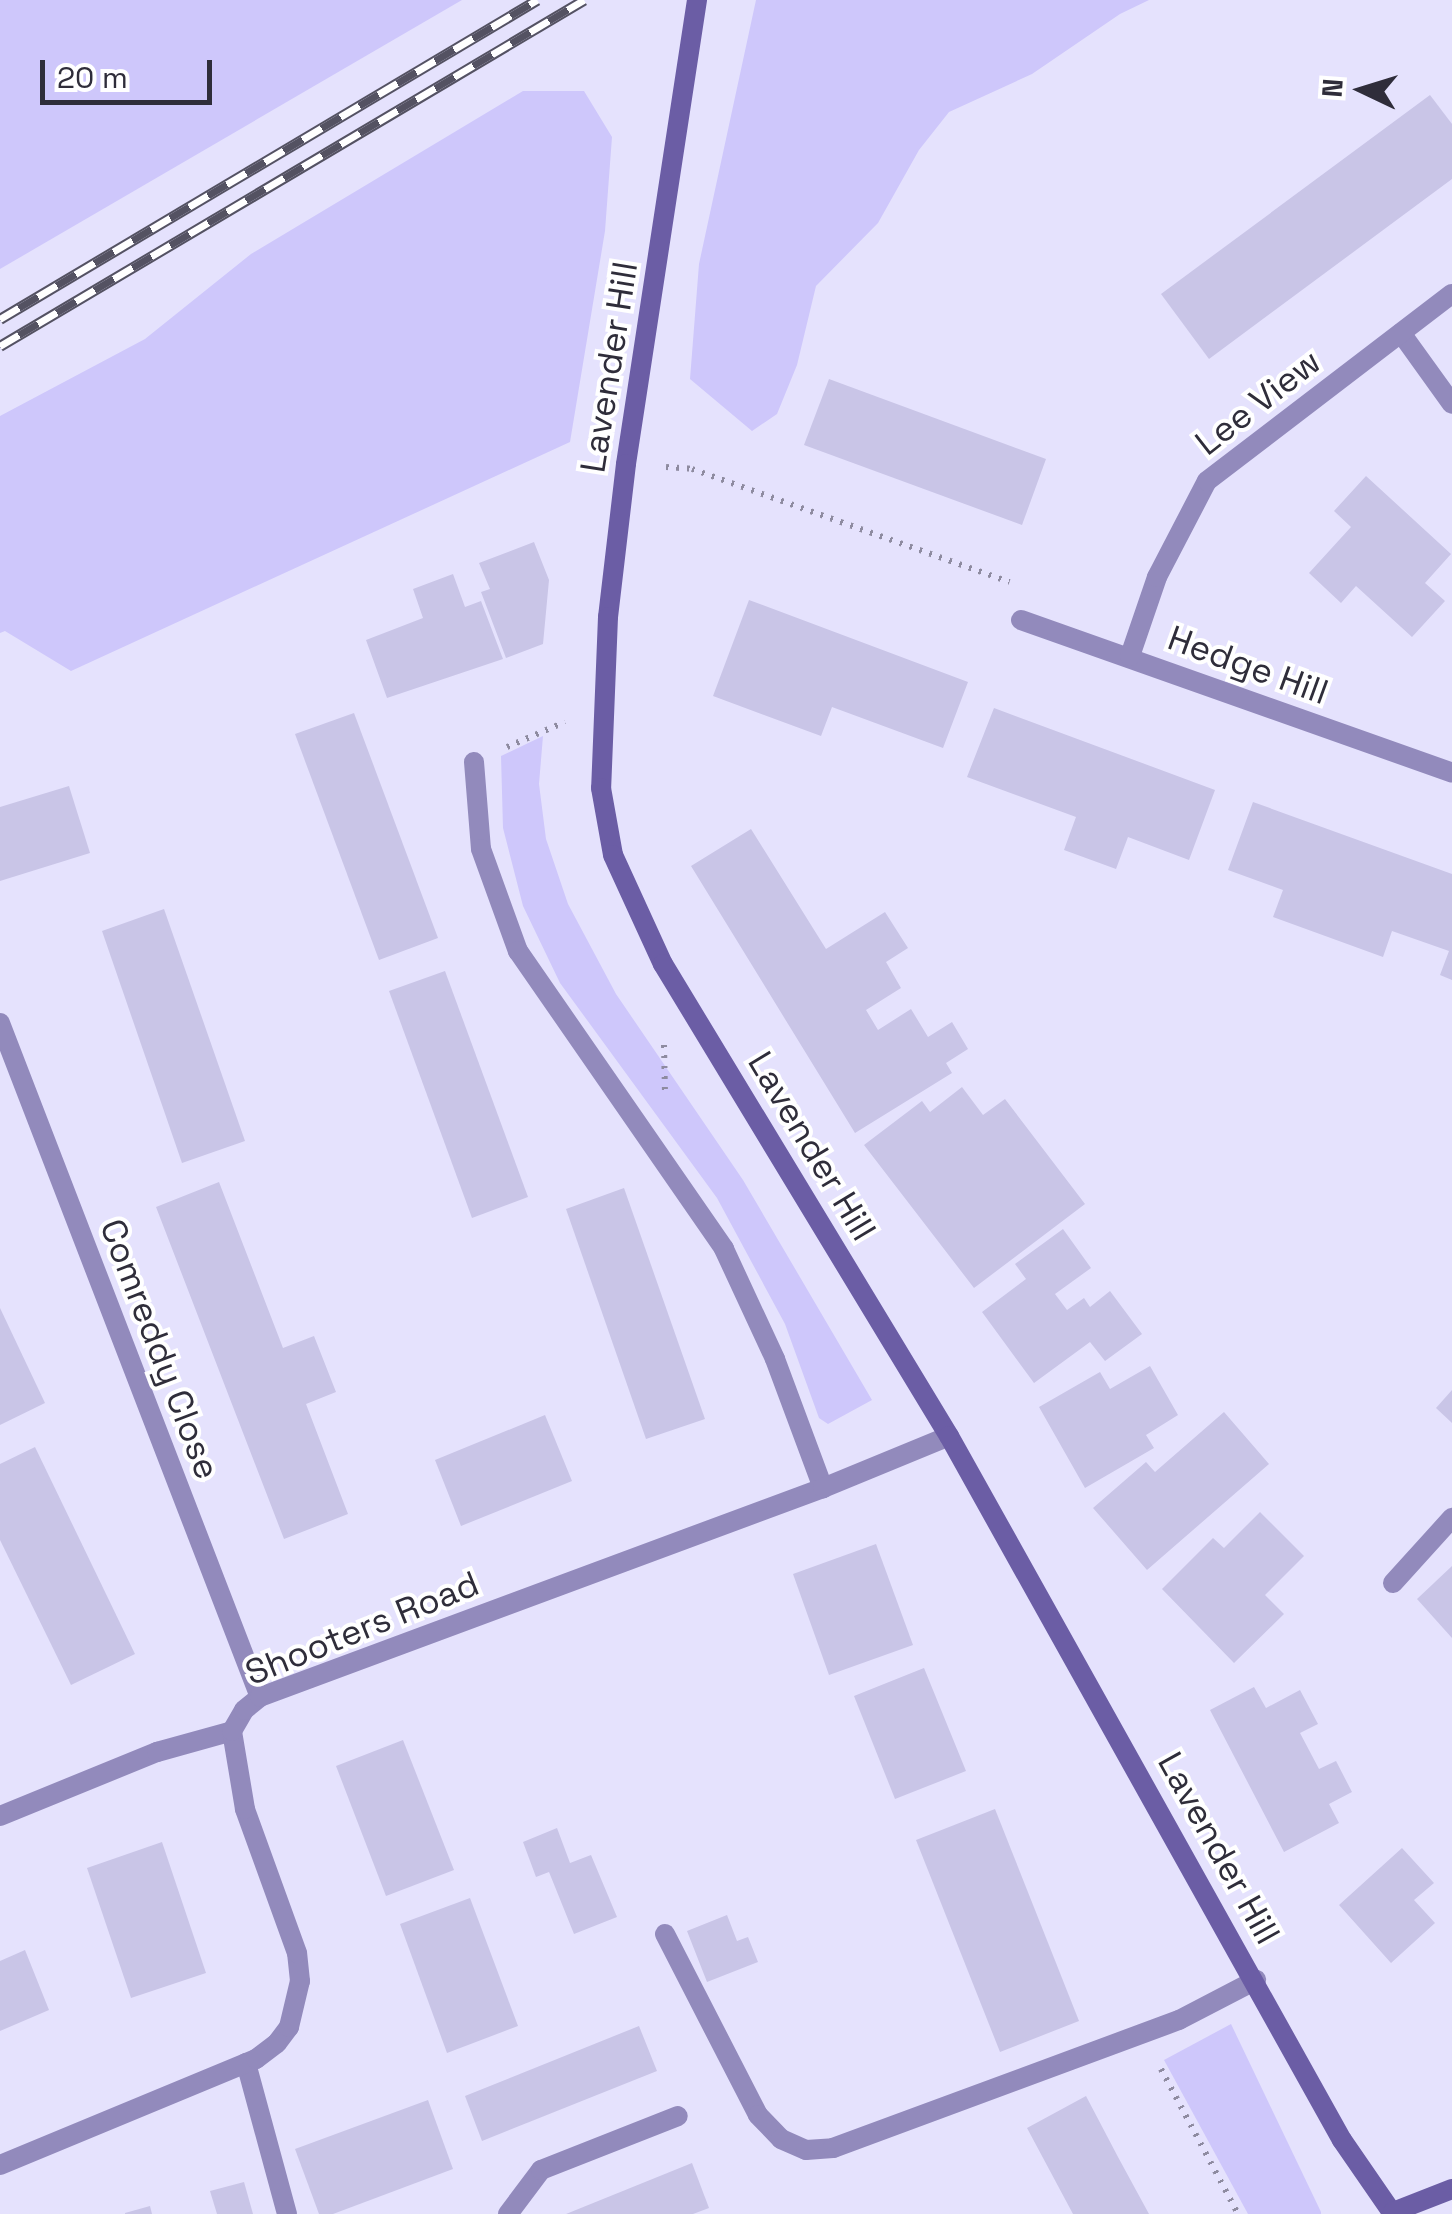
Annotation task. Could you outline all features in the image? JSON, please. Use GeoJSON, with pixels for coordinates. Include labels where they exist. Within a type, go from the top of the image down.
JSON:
{"type":"FeatureCollection","features":[{"type":"Feature","properties":{"kind":"street","name":"Lavender Hill"},"geometry":{"type":"LineString","coordinates":[[697,0],[626,464],[602,705],[601,788],[613,855],[663,964],[950,1436],[1342,2140],[1393,2213]]}},
{"type":"Feature","properties":{"kind":"street","name":"Lee View"},"geometry":{"type":"LineString","coordinates":[[1130,656],[1158,577],[1207,481],[1452,294]]}},
{"type":"Feature","properties":{"kind":"street"},"geometry":{"type":"LineString","coordinates":[[1401,333],[1452,404]]}},
{"type":"Feature","properties":{"kind":"street","name":"Hedge Hill"},"geometry":{"type":"LineString","coordinates":[[1021,620],[1452,773]]}},
{"type":"Feature","properties":{"kind":"street"},"geometry":{"type":"LineString","coordinates":[[474,762],[481,849],[518,951],[724,1249],[775,1359],[823,1488]]}},
{"type":"Feature","properties":{"kind":"street","name":"Comreddy Close"},"geometry":{"type":"LineString","coordinates":[[0,1023],[260,1698]]}},
{"type":"Feature","properties":{"kind":"street","name":"Shooters Road"},"geometry":{"type":"LineString","coordinates":[[0,2165],[246,2064],[277,2043],[289,2027],[300,1980],[297,1953],[245,1809],[232,1731],[244,1710],[260,1698],[823,1488],[950,1436]]}},
{"type":"Feature","properties":{"kind":"street"},"geometry":{"type":"LineString","coordinates":[[1393,1583],[1452,1518]]}},
{"type":"Feature","properties":{"kind":"street"},"geometry":{"type":"LineString","coordinates":[[0,1816],[158,1752],[232,1731]]}},
{"type":"Feature","properties":{"kind":"street"},"geometry":{"type":"LineString","coordinates":[[665,1934],[758,2116],[781,2139],[806,2150],[833,2148],[1180,2020],[1256,1980]]}},
{"type":"Feature","properties":{"kind":"street"},"geometry":{"type":"LineString","coordinates":[[246,2064],[288,2214]]}},
{"type":"Feature","properties":{"kind":"street"},"geometry":{"type":"LineString","coordinates":[[508,2214],[541,2170],[678,2116]]}},
{"type":"Feature","properties":{"kind":"street"},"geometry":{"type":"LineString","coordinates":[[1393,2213],[1452,2189]]}},
{"type":"Feature","properties":{"kind":"path"},"geometry":{"type":"LineString","coordinates":[[626,464],[692,469],[1024,587],[1014,617],[1021,620]]}},
{"type":"Feature","properties":{"kind":"path"},"geometry":{"type":"LineString","coordinates":[[474,762],[602,705]]}},
{"type":"Feature","properties":{"kind":"path"},"geometry":{"type":"LineString","coordinates":[[664,1038],[664,1094]]}},
{"type":"Feature","properties":{"kind":"path"},"geometry":{"type":"LineString","coordinates":[[1154,2056],[1238,2214]]}},
{"type":"Feature","properties":{"kind":"shaded area"},"geometry":{"type":"Polygon","coordinates":[[[0,0],[462,0],[0,269],[0,0]]]}},
{"type":"Feature","properties":{"kind":"shaded area"},"geometry":{"type":"Polygon","coordinates":[[[756,0],[1149,0],[1120,14],[1032,74],[949,112],[919,150],[878,223],[816,286],[797,365],[777,414],[752,431],[690,379],[699,264],[756,0]]]}},
{"type":"Feature","properties":{"kind":"shaded area"},"geometry":{"type":"Polygon","coordinates":[[[523,91],[584,91],[612,137],[605,231],[570,442],[71,671],[5,631],[0,633],[0,416],[145,339],[251,254],[523,91]]]}},
{"type":"Feature","properties":{"kind":"shaded area"},"geometry":{"type":"Polygon","coordinates":[[[543,736],[539,784],[546,839],[568,904],[616,994],[743,1180],[872,1400],[828,1424],[819,1418],[785,1324],[717,1198],[560,983],[523,906],[503,828],[501,756],[543,736]]]}},
{"type":"Feature","properties":{"kind":"shaded area"},"geometry":{"type":"Polygon","coordinates":[[[1231,2024],[1321,2214],[1248,2214],[1164,2060],[1231,2024]]]}},
{"type":"Feature","properties":{"kind":"building"},"geometry":{"type":"Polygon","coordinates":[[[1430,95],[1452,124],[1452,179],[1209,359],[1161,294],[1430,95]]]}},
{"type":"Feature","properties":{"kind":"building"},"geometry":{"type":"Polygon","coordinates":[[[829,379],[1046,459],[1022,525],[804,445],[829,379]]]}},
{"type":"Feature","properties":{"kind":"building"},"geometry":{"type":"Polygon","coordinates":[[[1366,476],[1451,554],[1425,583],[1445,601],[1412,637],[1356,586],[1341,603],[1309,573],[1351,527],[1334,511],[1366,476]]]}},
{"type":"Feature","properties":{"kind":"building"},"geometry":{"type":"Polygon","coordinates":[[[534,542],[549,580],[543,644],[506,658],[481,592],[490,589],[479,563],[534,542]]]}},
{"type":"Feature","properties":{"kind":"building"},"geometry":{"type":"Polygon","coordinates":[[[453,574],[465,607],[481,601],[503,659],[387,698],[366,640],[423,618],[413,589],[453,574]]]}},
{"type":"Feature","properties":{"kind":"building"},"geometry":{"type":"Polygon","coordinates":[[[749,600],[968,682],[943,748],[832,707],[821,736],[713,696],[749,600]]]}},
{"type":"Feature","properties":{"kind":"building"},"geometry":{"type":"Polygon","coordinates":[[[994,708],[1215,790],[1189,860],[1128,837],[1116,869],[1064,850],[1076,817],[967,777],[994,708]]]}},
{"type":"Feature","properties":{"kind":"building"},"geometry":{"type":"Polygon","coordinates":[[[354,713],[438,938],[379,960],[295,734],[354,713]]]}},
{"type":"Feature","properties":{"kind":"building"},"geometry":{"type":"Polygon","coordinates":[[[69,786],[90,853],[0,881],[0,807],[69,786]]]}},
{"type":"Feature","properties":{"kind":"building"},"geometry":{"type":"Polygon","coordinates":[[[1253,802],[1452,874],[1452,980],[1440,975],[1449,951],[1392,931],[1383,957],[1273,917],[1283,890],[1228,870],[1253,802]]]}},
{"type":"Feature","properties":{"kind":"building"},"geometry":{"type":"Polygon","coordinates":[[[751,829],[826,949],[885,912],[908,948],[886,962],[901,988],[866,1010],[878,1030],[911,1009],[928,1037],[952,1022],[968,1049],[946,1063],[952,1073],[855,1133],[691,866],[751,829]]]}},
{"type":"Feature","properties":{"kind":"building"},"geometry":{"type":"Polygon","coordinates":[[[164,909],[245,1141],[182,1163],[102,931],[164,909]]]}},
{"type":"Feature","properties":{"kind":"building"},"geometry":{"type":"Polygon","coordinates":[[[445,971],[528,1197],[472,1218],[389,991],[445,971]]]}},
{"type":"Feature","properties":{"kind":"building"},"geometry":{"type":"Polygon","coordinates":[[[962,1087],[983,1115],[1005,1099],[1085,1204],[974,1288],[864,1145],[922,1101],[930,1112],[962,1087]]]}},
{"type":"Feature","properties":{"kind":"building"},"geometry":{"type":"Polygon","coordinates":[[[219,1182],[283,1348],[314,1336],[336,1392],[306,1404],[348,1514],[284,1539],[156,1207],[219,1182]]]}},
{"type":"Feature","properties":{"kind":"building"},"geometry":{"type":"Polygon","coordinates":[[[624,1188],[705,1419],[646,1439],[566,1209],[624,1188]]]}},
{"type":"Feature","properties":{"kind":"building"},"geometry":{"type":"Polygon","coordinates":[[[1063,1229],[1091,1268],[1055,1294],[1067,1310],[1084,1298],[1090,1307],[1110,1291],[1142,1334],[1105,1361],[1090,1342],[1034,1383],[982,1312],[1026,1279],[1015,1264],[1063,1229]]]}},
{"type":"Feature","properties":{"kind":"building"},"geometry":{"type":"Polygon","coordinates":[[[0,1308],[45,1403],[0,1425],[0,1308]]]}},
{"type":"Feature","properties":{"kind":"building"},"geometry":{"type":"Polygon","coordinates":[[[1150,1366],[1178,1415],[1146,1435],[1154,1448],[1085,1488],[1039,1407],[1100,1372],[1110,1389],[1150,1366]]]}},
{"type":"Feature","properties":{"kind":"building"},"geometry":{"type":"Polygon","coordinates":[[[1452,1390],[1452,1423],[1436,1408],[1452,1390]]]}},
{"type":"Feature","properties":{"kind":"building"},"geometry":{"type":"Polygon","coordinates":[[[1224,1412],[1269,1464],[1147,1570],[1093,1508],[1146,1462],[1155,1472],[1224,1412]]]}},
{"type":"Feature","properties":{"kind":"building"},"geometry":{"type":"Polygon","coordinates":[[[545,1415],[572,1481],[461,1526],[435,1460],[545,1415]]]}},
{"type":"Feature","properties":{"kind":"building"},"geometry":{"type":"Polygon","coordinates":[[[35,1447],[135,1654],[71,1685],[0,1540],[0,1464],[35,1447]]]}},
{"type":"Feature","properties":{"kind":"building"},"geometry":{"type":"Polygon","coordinates":[[[1260,1512],[1304,1556],[1265,1595],[1284,1614],[1234,1663],[1162,1589],[1213,1538],[1224,1548],[1260,1512]]]}},
{"type":"Feature","properties":{"kind":"building"},"geometry":{"type":"Polygon","coordinates":[[[876,1544],[913,1645],[829,1675],[793,1574],[876,1544]]]}},
{"type":"Feature","properties":{"kind":"building"},"geometry":{"type":"Polygon","coordinates":[[[1452,1566],[1452,1638],[1417,1599],[1452,1566]]]}},
{"type":"Feature","properties":{"kind":"building"},"geometry":{"type":"Polygon","coordinates":[[[924,1668],[966,1771],[895,1799],[854,1696],[924,1668]]]}},
{"type":"Feature","properties":{"kind":"building"},"geometry":{"type":"Polygon","coordinates":[[[1254,1687],[1266,1708],[1300,1690],[1318,1724],[1300,1733],[1319,1769],[1336,1761],[1352,1792],[1329,1804],[1339,1823],[1284,1852],[1210,1710],[1254,1687]]]}},
{"type":"Feature","properties":{"kind":"building"},"geometry":{"type":"Polygon","coordinates":[[[403,1740],[454,1870],[386,1896],[336,1766],[403,1740]]]}},
{"type":"Feature","properties":{"kind":"building"},"geometry":{"type":"Polygon","coordinates":[[[995,1809],[1079,2021],[1000,2052],[916,1840],[995,1809]]]}},
{"type":"Feature","properties":{"kind":"building"},"geometry":{"type":"Polygon","coordinates":[[[557,1828],[570,1863],[591,1855],[617,1917],[574,1934],[549,1872],[536,1877],[523,1842],[557,1828]]]}},
{"type":"Feature","properties":{"kind":"building"},"geometry":{"type":"Polygon","coordinates":[[[162,1842],[206,1973],[131,1998],[87,1868],[162,1842]]]}},
{"type":"Feature","properties":{"kind":"building"},"geometry":{"type":"Polygon","coordinates":[[[1402,1848],[1434,1883],[1414,1900],[1435,1923],[1391,1963],[1339,1905],[1402,1848]]]}},
{"type":"Feature","properties":{"kind":"building"},"geometry":{"type":"Polygon","coordinates":[[[470,1898],[518,2026],[447,2053],[400,1924],[470,1898]]]}},
{"type":"Feature","properties":{"kind":"building"},"geometry":{"type":"Polygon","coordinates":[[[727,1915],[737,1941],[748,1937],[758,1962],[707,1982],[687,1931],[727,1915]]]}},
{"type":"Feature","properties":{"kind":"building"},"geometry":{"type":"Polygon","coordinates":[[[25,1950],[49,2010],[0,2031],[0,1961],[25,1950]]]}},
{"type":"Feature","properties":{"kind":"building"},"geometry":{"type":"Polygon","coordinates":[[[639,2026],[657,2071],[482,2141],[465,2096],[639,2026]]]}},
{"type":"Feature","properties":{"kind":"building"},"geometry":{"type":"Polygon","coordinates":[[[1086,2096],[1149,2214],[1073,2214],[1027,2128],[1086,2096]]]}},
{"type":"Feature","properties":{"kind":"building"},"geometry":{"type":"Polygon","coordinates":[[[428,2100],[453,2169],[333,2214],[319,2214],[295,2149],[428,2100]]]}},
{"type":"Feature","properties":{"kind":"building"},"geometry":{"type":"Polygon","coordinates":[[[692,2163],[709,2208],[693,2214],[566,2214],[692,2163]]]}},
{"type":"Feature","properties":{"kind":"building"},"geometry":{"type":"Polygon","coordinates":[[[244,2182],[253,2214],[217,2214],[210,2191],[244,2182]]]}},
{"type":"Feature","properties":{"kind":"building"},"geometry":{"type":"Polygon","coordinates":[[[150,2206],[152,2214],[125,2214],[125,2213],[150,2206]]]}},
{"type":"Feature","properties":{"kind":"railway"},"geometry":{"type":"LineString","coordinates":[[0,319],[537,0]]}},
{"type":"Feature","properties":{"kind":"railway"},"geometry":{"type":"LineString","coordinates":[[0,346],[584,0]]}}]}
